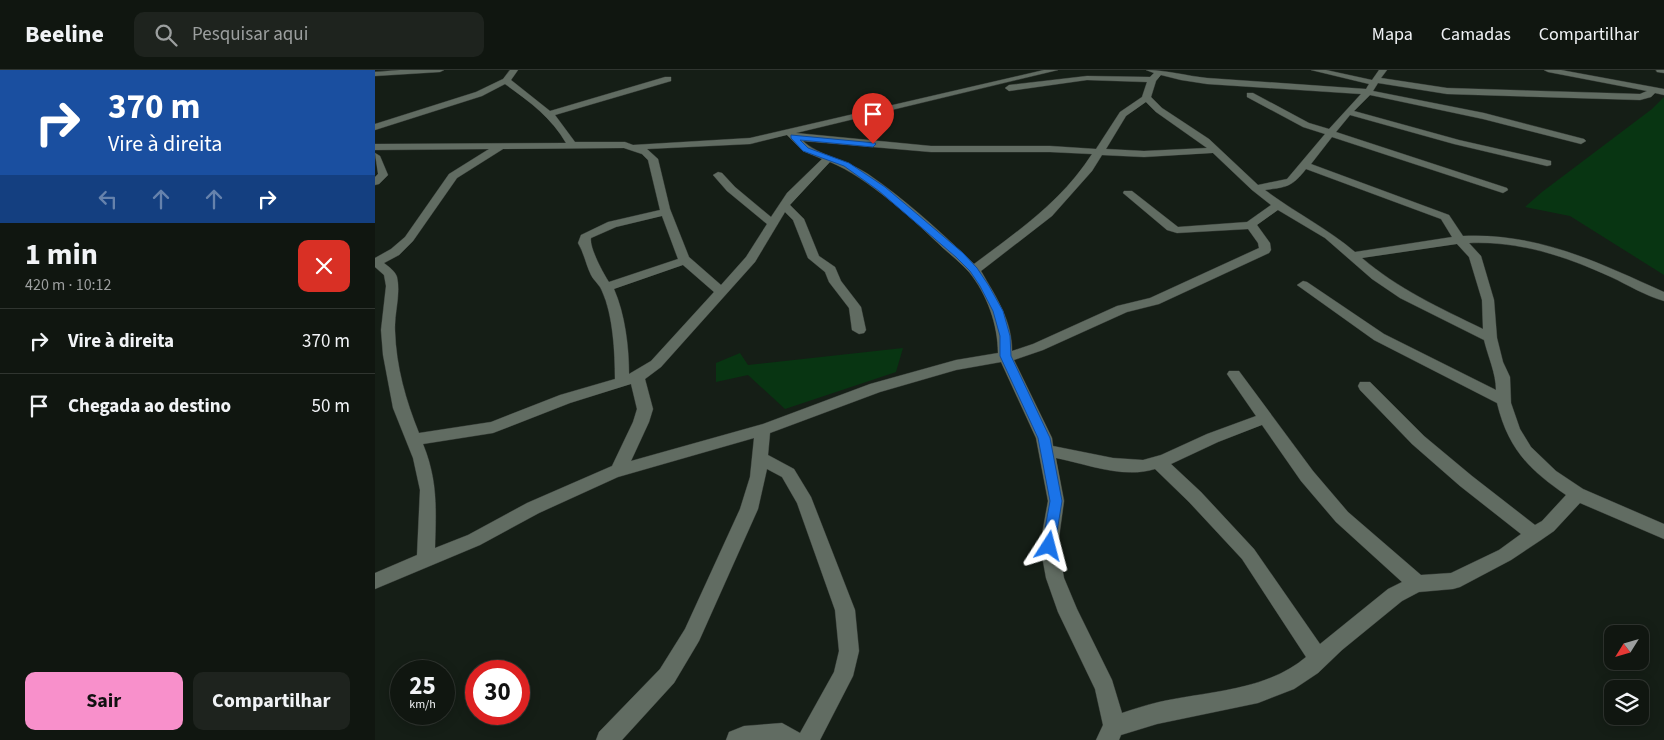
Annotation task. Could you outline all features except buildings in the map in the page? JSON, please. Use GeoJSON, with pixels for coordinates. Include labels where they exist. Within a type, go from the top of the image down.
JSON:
{"type":"FeatureCollection","features":[{"type":"Feature","properties":{"kind":"street"},"geometry":{"type":"LineString","coordinates":[[375,74],[440,70]]}},
{"type":"Feature","properties":{"kind":"street"},"geometry":{"type":"LineString","coordinates":[[375,127],[458,102],[506,81],[514,70]]}},
{"type":"Feature","properties":{"kind":"street"},"geometry":{"type":"LineString","coordinates":[[635,147],[750,141],[791,134],[1054,70]]}},
{"type":"Feature","properties":{"kind":"street"},"geometry":{"type":"LineString","coordinates":[[1315,70],[1375,82],[1447,91],[1640,97],[1648,96],[1653,90]]}},
{"type":"Feature","properties":{"kind":"street"},"geometry":{"type":"LineString","coordinates":[[1256,188],[1285,184],[1305,165],[1348,112],[1368,92],[1383,70]]}},
{"type":"Feature","properties":{"kind":"street"},"geometry":{"type":"LineString","coordinates":[[1548,70],[1664,92]]}},
{"type":"Feature","properties":{"kind":"street"},"geometry":{"type":"LineString","coordinates":[[1659,70],[1664,71]]}},
{"type":"Feature","properties":{"kind":"street"},"geometry":{"type":"LineString","coordinates":[[980,88],[1014,88],[1087,78],[1154,74],[1207,81],[1368,92],[1442,106],[1581,141]]}},
{"type":"Feature","properties":{"kind":"street"},"geometry":{"type":"LineString","coordinates":[[974,270],[1048,214],[1099,153],[1116,122],[1123,114],[1145,98],[1154,74]]}},
{"type":"Feature","properties":{"kind":"street"},"geometry":{"type":"LineString","coordinates":[[548,114],[667,79]]}},
{"type":"Feature","properties":{"kind":"street"},"geometry":{"type":"LineString","coordinates":[[506,81],[560,124],[572,145]]}},
{"type":"Feature","properties":{"kind":"street"},"geometry":{"type":"LineString","coordinates":[[1250,95],[1290,117],[1330,134],[1503,190]]}},
{"type":"Feature","properties":{"kind":"street"},"geometry":{"type":"LineString","coordinates":[[1145,98],[1159,110],[1193,132],[1278,205],[1329,236],[1376,276],[1405,295],[1490,338]]}},
{"type":"Feature","properties":{"kind":"street"},"geometry":{"type":"LineString","coordinates":[[1348,112],[1457,142],[1547,163]]}},
{"type":"Feature","properties":{"kind":"street"},"geometry":{"type":"LineString","coordinates":[[791,134],[931,149],[1050,149],[1144,154],[1215,150]]}},
{"type":"Feature","properties":{"kind":"street"},"geometry":{"type":"LineString","coordinates":[[791,134],[805,149],[846,164],[882,189],[928,227],[974,270],[998,311],[1005,336],[1005,356],[1030,405],[1044,438],[1047,451],[1056,501],[1049,546],[1055,578],[1068,612],[1105,687],[1110,733],[1157,713],[1257,693],[1287,682],[1318,659],[1367,615],[1395,595],[1417,584],[1453,581],[1505,555],[1548,526],[1577,494]]}},
{"type":"Feature","properties":{"kind":"street"},"geometry":{"type":"LineString","coordinates":[[375,147],[625,144],[635,147],[653,159],[666,212],[686,260],[721,292]]}},
{"type":"Feature","properties":{"kind":"street"},"geometry":{"type":"LineString","coordinates":[[426,561],[428,490],[421,458],[401,408],[390,355],[388,330],[392,286],[390,274],[376,262],[395,252],[409,239],[453,176],[499,147]]}},
{"type":"Feature","properties":{"kind":"street"},"geometry":{"type":"LineString","coordinates":[[375,156],[383,175],[375,182]]}},
{"type":"Feature","properties":{"kind":"street"},"geometry":{"type":"LineString","coordinates":[[413,440],[493,427],[565,399],[637,377],[656,364],[751,259],[784,204],[829,158]]}},
{"type":"Feature","properties":{"kind":"street"},"geometry":{"type":"LineString","coordinates":[[1305,165],[1445,217],[1460,240],[1475,256],[1488,300],[1490,338],[1496,362],[1503,378],[1504,400],[1512,430],[1525,451],[1550,476],[1577,494],[1664,532]]}},
{"type":"Feature","properties":{"kind":"street"},"geometry":{"type":"LineString","coordinates":[[718,175],[731,189],[773,224]]}},
{"type":"Feature","properties":{"kind":"street"},"geometry":{"type":"LineString","coordinates":[[1128,193],[1171,228],[1177,230],[1251,225]]}},
{"type":"Feature","properties":{"kind":"street"},"geometry":{"type":"LineString","coordinates":[[784,204],[798,220],[814,258],[831,270],[835,282],[855,307],[859,330]]}},
{"type":"Feature","properties":{"kind":"street"},"geometry":{"type":"LineString","coordinates":[[1251,225],[1253,221],[1278,205]]}},
{"type":"Feature","properties":{"kind":"street"},"geometry":{"type":"LineString","coordinates":[[622,382],[618,328],[612,298],[607,287],[597,275],[591,256],[584,243],[585,236],[590,232],[603,228],[666,212]]}},
{"type":"Feature","properties":{"kind":"street"},"geometry":{"type":"LineString","coordinates":[[375,581],[474,540],[533,508],[618,470],[762,430],[875,388],[956,365],[1005,356],[1038,347],[1122,308],[1154,301],[1211,274],[1260,254],[1265,250],[1264,243],[1251,225]]}},
{"type":"Feature","properties":{"kind":"street"},"geometry":{"type":"LineString","coordinates":[[1352,256],[1460,240],[1504,240],[1526,243],[1563,254],[1664,297]]}},
{"type":"Feature","properties":{"kind":"street"},"geometry":{"type":"LineString","coordinates":[[607,287],[686,260]]}},
{"type":"Feature","properties":{"kind":"street"},"geometry":{"type":"LineString","coordinates":[[1303,285],[1379,337],[1504,400]]}},
{"type":"Feature","properties":{"kind":"street"},"geometry":{"type":"LineString","coordinates":[[1234,374],[1307,476],[1342,517],[1379,548],[1417,584]]}},
{"type":"Feature","properties":{"kind":"street"},"geometry":{"type":"LineString","coordinates":[[618,470],[641,422],[645,409],[637,377]]}},
{"type":"Feature","properties":{"kind":"street"},"geometry":{"type":"LineString","coordinates":[[1365,386],[1418,440],[1535,535]]}},
{"type":"Feature","properties":{"kind":"street"},"geometry":{"type":"LineString","coordinates":[[1047,451],[1114,464],[1137,466],[1158,462],[1265,418]]}},
{"type":"Feature","properties":{"kind":"street"},"geometry":{"type":"LineString","coordinates":[[607,740],[667,676],[692,634],[749,508],[758,477],[762,430]]}},
{"type":"Feature","properties":{"kind":"street"},"geometry":{"type":"LineString","coordinates":[[759,458],[788,473],[801,495],[845,610],[849,651],[843,676],[808,740]]}},
{"type":"Feature","properties":{"kind":"street"},"geometry":{"type":"LineString","coordinates":[[1158,462],[1195,497],[1247,554],[1301,631],[1318,659]]}},
{"type":"Feature","properties":{"kind":"street"},"geometry":{"type":"LineString","coordinates":[[737,740],[744,737],[782,734],[792,740]]}},
{"type":"Feature","properties":{"kind":"green space"},"geometry":{"type":"Polygon","coordinates":[[[1664,97],[1664,275],[1570,216],[1525,207],[1652,109],[1664,97]]]}},
{"type":"Feature","properties":{"kind":"green space"},"geometry":{"type":"Polygon","coordinates":[[[903,348],[896,372],[785,409],[748,375],[716,382],[716,363],[740,353],[748,365],[903,348]]]}},
{"type":"Feature","properties":{"kind":"route"},"geometry":{"type":"LineString","coordinates":[[873,144],[793,137],[805,149],[846,164],[882,189],[960,255],[974,270],[998,311],[1005,336],[1005,356],[1030,405],[1044,438],[1056,501],[1049,546]]}}]}
